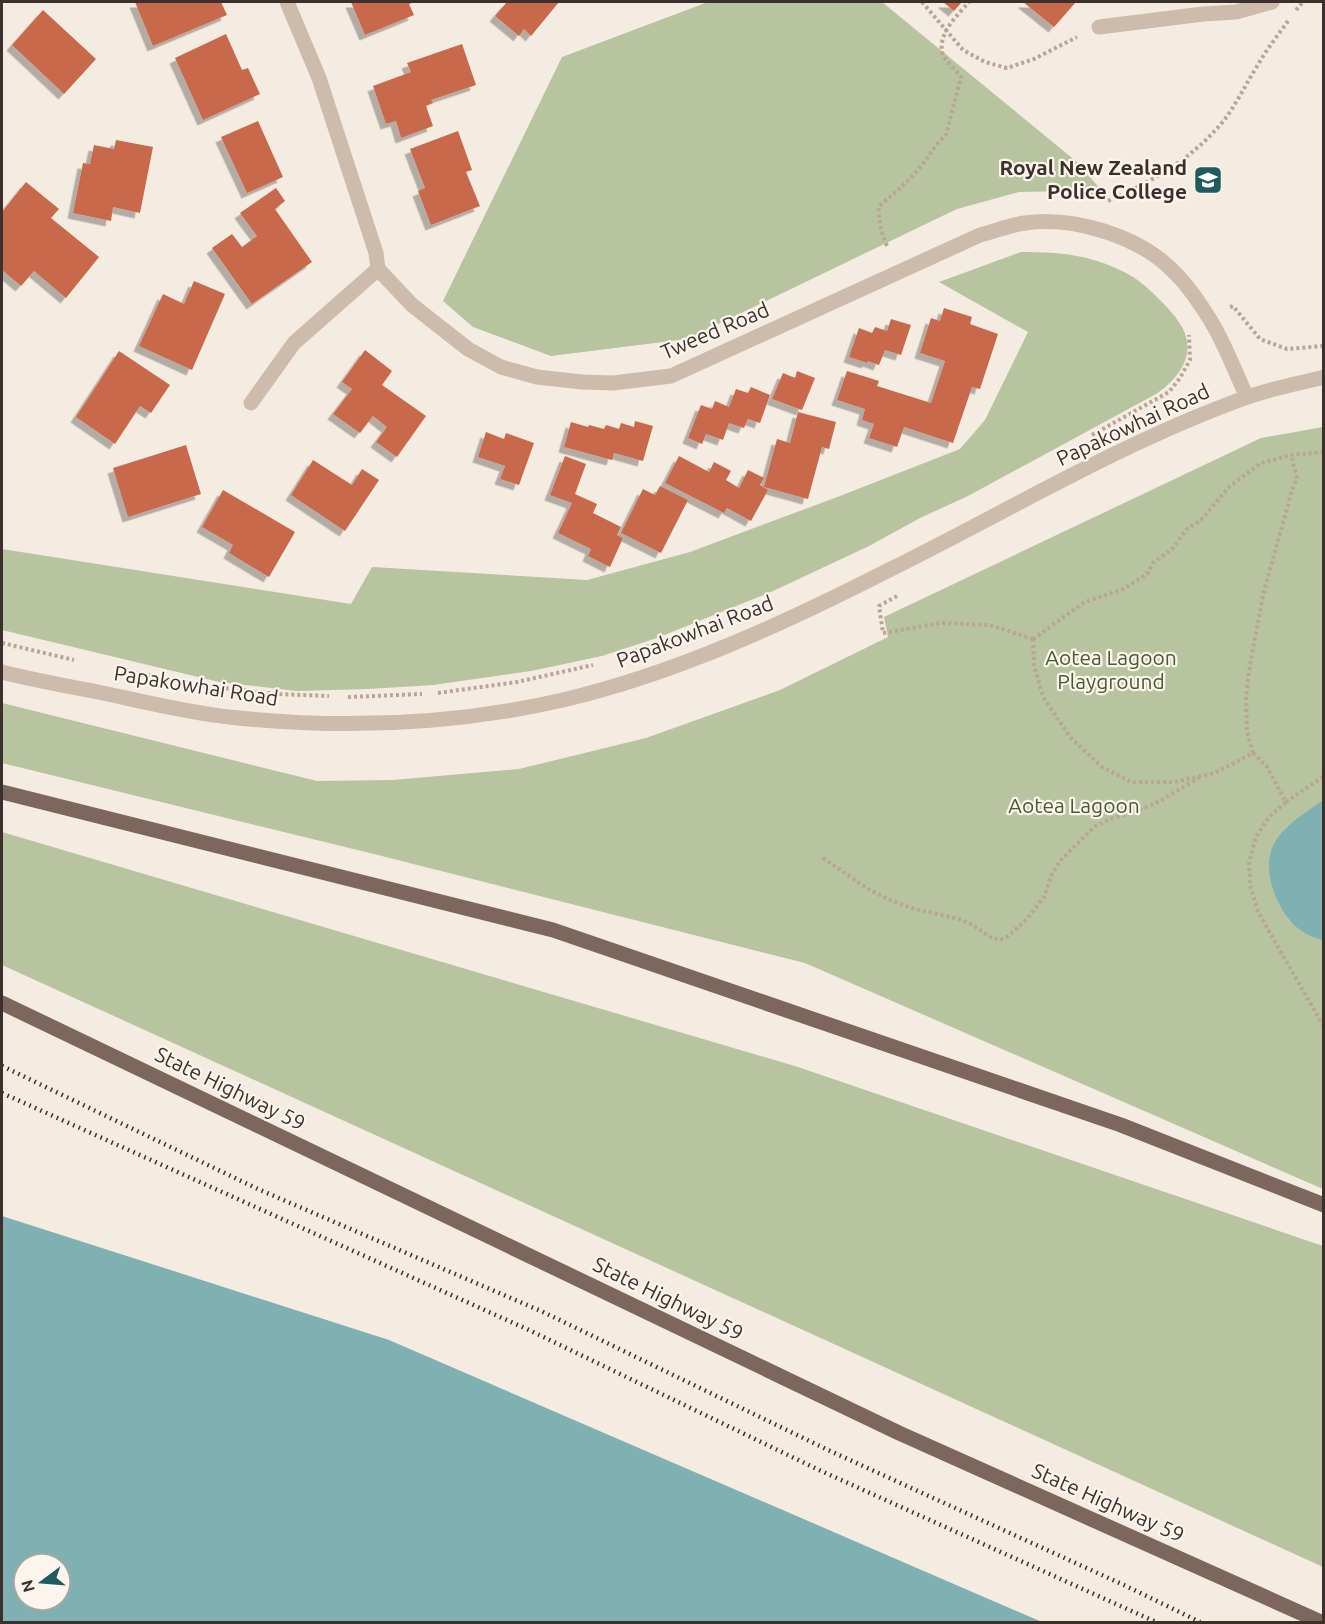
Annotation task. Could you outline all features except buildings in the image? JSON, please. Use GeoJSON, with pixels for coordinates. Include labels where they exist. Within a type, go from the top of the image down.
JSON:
{"type":"FeatureCollection","features":[{"type":"Feature","properties":{"kind":"main road"},"geometry":{"type":"LineString","coordinates":[[2,792],[553,930],[1121,1125],[1323,1205]]}},
{"type":"Feature","properties":{"kind":"main road","name":"State Highway 59"},"geometry":{"type":"LineString","coordinates":[[2,1003],[899,1433],[1321,1623]]}},
{"type":"Feature","properties":{"kind":"street"},"geometry":{"type":"LineString","coordinates":[[251,403],[294,343],[378,269],[376,253],[319,78],[287,2]]}},
{"type":"Feature","properties":{"kind":"street"},"geometry":{"type":"LineString","coordinates":[[1099,27],[1236,12],[1272,2]]}},
{"type":"Feature","properties":{"kind":"street","name":"Tweed Road"},"geometry":{"type":"LineString","coordinates":[[378,269],[412,305],[468,350],[501,367],[537,377],[613,383],[671,376],[980,235],[1025,223],[1072,223],[1117,234],[1157,257],[1173,271],[1209,318],[1246,397]]}},
{"type":"Feature","properties":{"kind":"street","name":"Papakowhai Road"},"geometry":{"type":"LineString","coordinates":[[2,672],[182,710],[277,721],[339,724],[402,723],[478,715],[563,700],[682,664],[746,638],[886,572],[1099,462],[1190,419],[1246,397],[1323,377]]}},
{"type":"Feature","properties":{"kind":"path"},"geometry":{"type":"LineString","coordinates":[[922,2],[963,50],[985,62],[1007,68],[1034,59],[1099,27]]}},
{"type":"Feature","properties":{"kind":"path"},"geometry":{"type":"LineString","coordinates":[[887,246],[881,234],[878,219],[879,206],[904,185],[946,135],[961,77],[943,55],[943,41],[946,30],[969,2]]}},
{"type":"Feature","properties":{"kind":"path"},"geometry":{"type":"LineString","coordinates":[[1108,201],[1162,175],[1203,142],[1225,119],[1259,63],[1303,2]]}},
{"type":"Feature","properties":{"kind":"path"},"geometry":{"type":"LineString","coordinates":[[1089,437],[1169,392],[1190,360],[1188,331],[1233,306],[1260,339],[1287,349],[1323,346]]}},
{"type":"Feature","properties":{"kind":"path"},"geometry":{"type":"LineString","coordinates":[[1033,639],[1085,602],[1123,589],[1147,574],[1153,563],[1173,548],[1187,530],[1202,520],[1229,487],[1261,463],[1292,455],[1323,452]]}},
{"type":"Feature","properties":{"kind":"path"},"geometry":{"type":"LineString","coordinates":[[1286,802],[1267,767],[1253,753],[1247,732],[1246,696],[1263,595],[1292,490],[1298,478],[1292,455]]}},
{"type":"Feature","properties":{"kind":"path"},"geometry":{"type":"LineString","coordinates":[[898,595],[879,606],[884,633],[941,623],[990,625],[1033,639]]}},
{"type":"Feature","properties":{"kind":"path"},"geometry":{"type":"LineString","coordinates":[[613,659],[685,634]]}},
{"type":"Feature","properties":{"kind":"path"},"geometry":{"type":"LineString","coordinates":[[1033,639],[1034,665],[1043,697],[1070,737],[1102,767],[1131,782],[1174,782],[1215,773],[1253,753]]}},
{"type":"Feature","properties":{"kind":"path"},"geometry":{"type":"LineString","coordinates":[[2,643],[76,661]]}},
{"type":"Feature","properties":{"kind":"path"},"geometry":{"type":"LineString","coordinates":[[342,697],[433,693],[517,682],[603,662]]}},
{"type":"Feature","properties":{"kind":"path"},"geometry":{"type":"LineString","coordinates":[[131,672],[198,685],[276,694],[331,697]]}},
{"type":"Feature","properties":{"kind":"path"},"geometry":{"type":"LineString","coordinates":[[823,858],[868,889],[890,900],[911,908],[959,919],[973,925],[990,937],[1000,939],[1007,937],[1026,920],[1044,897],[1052,874],[1061,860],[1094,827],[1156,803],[1202,776]]}},
{"type":"Feature","properties":{"kind":"path"},"geometry":{"type":"LineString","coordinates":[[1323,776],[1269,817],[1256,837],[1249,862],[1250,885],[1257,912],[1323,1027]]}},
{"type":"Feature","properties":{"kind":"green space"},"geometry":{"type":"Polygon","coordinates":[[[708,2],[882,2],[1077,162],[1108,198],[1070,191],[1019,192],[957,209],[687,339],[551,356],[473,327],[443,301],[562,57],[708,2]]]}},
{"type":"Feature","properties":{"kind":"green space"},"geometry":{"type":"Polygon","coordinates":[[[1021,252],[1059,253],[1096,260],[1126,273],[1143,284],[1173,314],[1184,331],[1187,352],[1180,371],[1156,394],[968,496],[771,592],[657,638],[602,656],[531,671],[433,685],[297,691],[219,682],[2,630],[2,549],[351,604],[372,567],[587,580],[690,552],[960,449],[985,420],[1028,332],[939,282],[1021,252]]]}},
{"type":"Feature","properties":{"kind":"green space","name":"Aotea Lagoon"},"geometry":{"type":"Polygon","coordinates":[[[1323,427],[1323,1189],[805,963],[2,763],[2,703],[317,781],[393,780],[519,769],[646,738],[780,690],[888,637],[884,617],[1261,438],[1323,427]]]}},
{"type":"Feature","properties":{"kind":"green space"},"geometry":{"type":"Polygon","coordinates":[[[2,832],[798,1067],[1323,1246],[1323,1567],[2,965],[2,832]]]}},
{"type":"Feature","properties":{"kind":"water"},"geometry":{"type":"Polygon","coordinates":[[[1323,800],[1323,940],[1302,931],[1284,913],[1270,879],[1269,867],[1270,856],[1277,839],[1295,820],[1323,800]]]}},
{"type":"Feature","properties":{"kind":"water"},"geometry":{"type":"Polygon","coordinates":[[[2,1216],[389,1340],[1042,1622],[2,1622],[2,1216]]]}},
{"type":"Feature","properties":{"kind":"railway"},"geometry":{"type":"LineString","coordinates":[[2,1066],[260,1190],[541,1311],[828,1450],[1200,1622]]}},
{"type":"Feature","properties":{"kind":"railway"},"geometry":{"type":"LineString","coordinates":[[2,1093],[529,1330],[819,1470],[1156,1622]]}},
{"type":"Feature","properties":{"kind":"place","name":"Royal New Zealand Police College"},"geometry":{"type":"Point","coordinates":[1208,180]}},
{"type":"Feature","properties":{"kind":"park label","name":"Aotea Lagoon Playground"},"geometry":{"type":"Point","coordinates":[1111,670]}}]}
